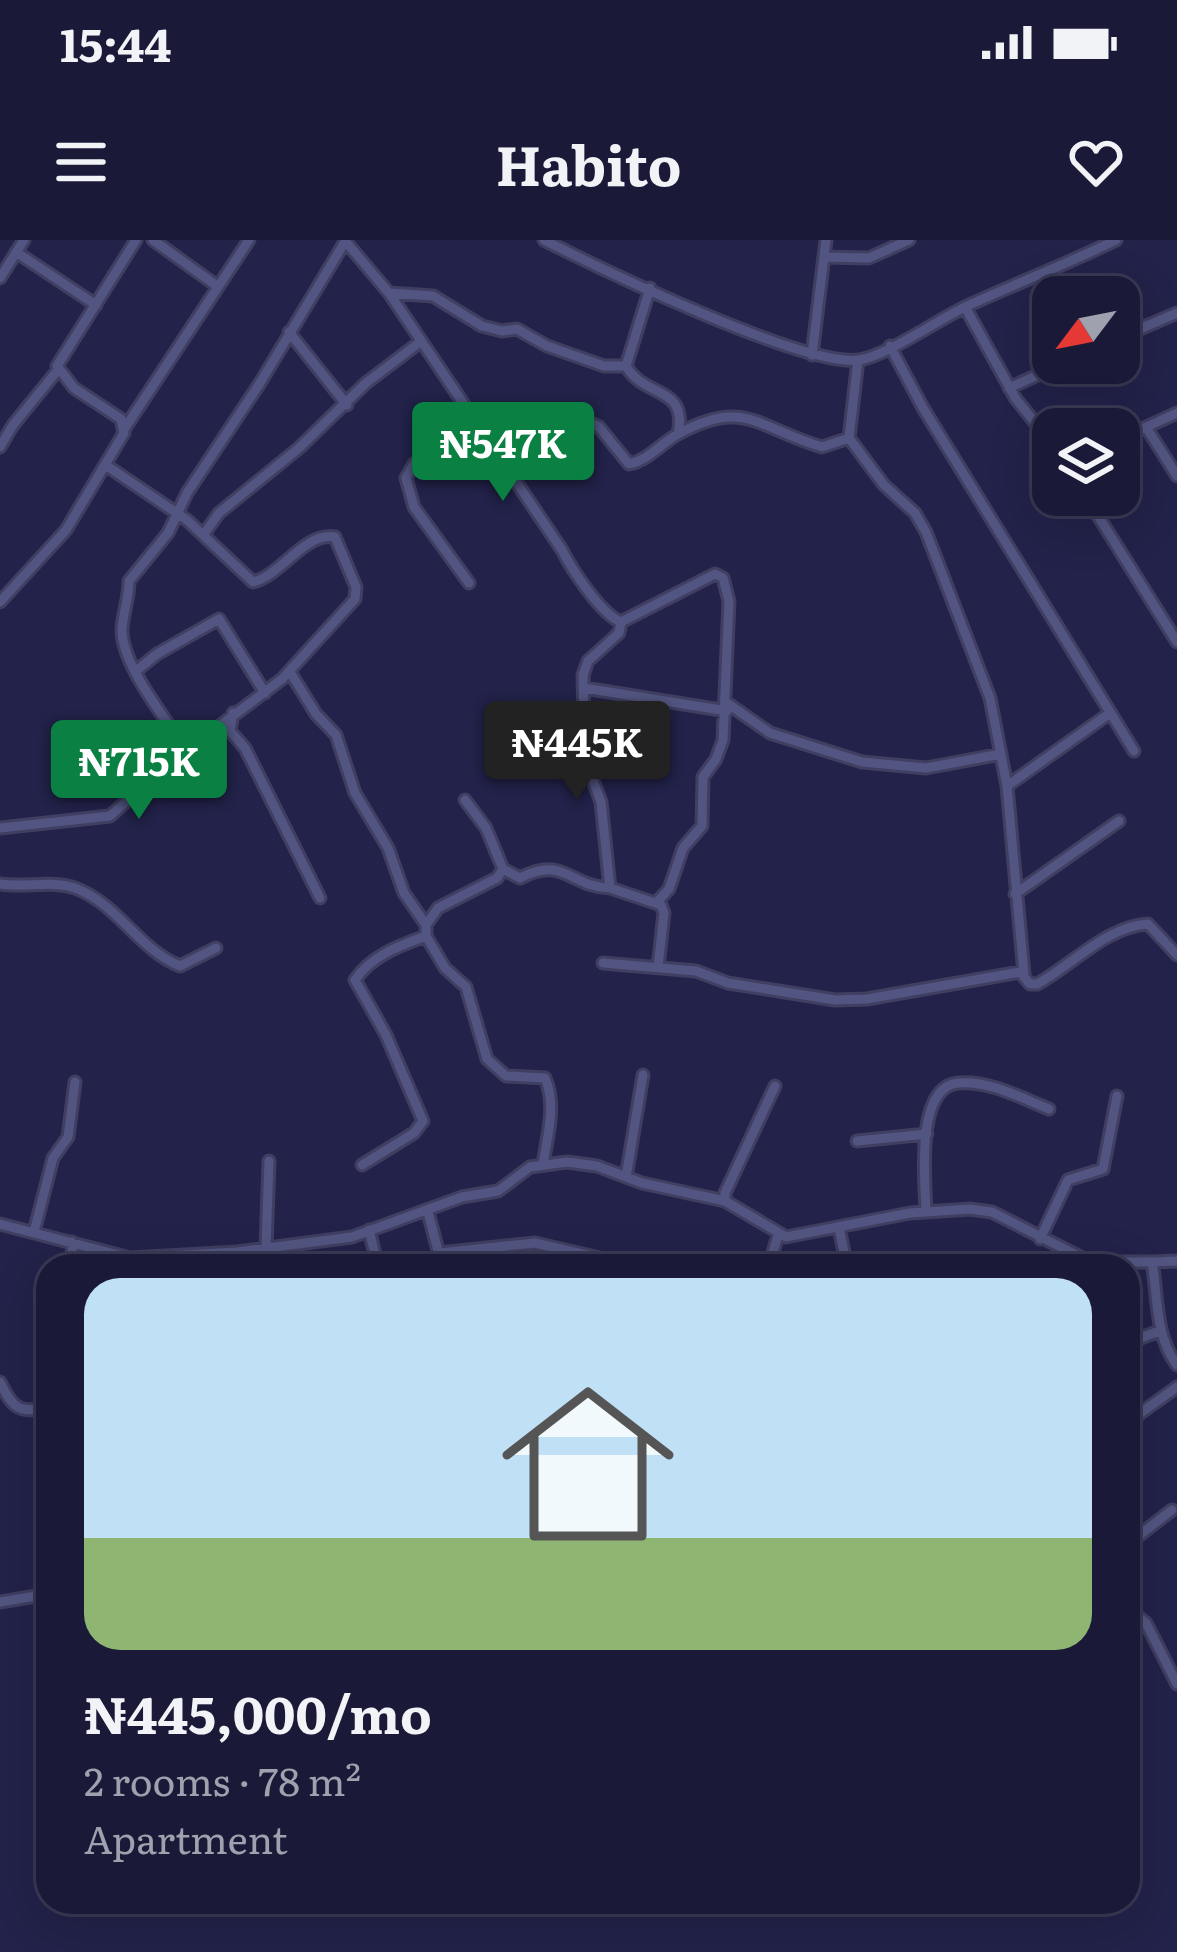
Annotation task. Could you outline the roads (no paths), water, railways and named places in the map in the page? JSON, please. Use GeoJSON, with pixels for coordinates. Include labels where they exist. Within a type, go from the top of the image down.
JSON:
{"type":"FeatureCollection","features":[{"type":"Feature","properties":{"kind":"street"},"geometry":{"type":"LineString","coordinates":[[0,278],[24,240]]}},
{"type":"Feature","properties":{"kind":"street"},"geometry":{"type":"LineString","coordinates":[[0,447],[58,371],[58,363],[136,240]]}},
{"type":"Feature","properties":{"kind":"street"},"geometry":{"type":"LineString","coordinates":[[153,240],[217,286]]}},
{"type":"Feature","properties":{"kind":"street"},"geometry":{"type":"LineString","coordinates":[[0,602],[51,550],[249,240]]}},
{"type":"Feature","properties":{"kind":"street"},"geometry":{"type":"LineString","coordinates":[[544,240],[812,355],[858,360],[1116,240]]}},
{"type":"Feature","properties":{"kind":"street"},"geometry":{"type":"LineString","coordinates":[[812,355],[826,240]]}},
{"type":"Feature","properties":{"kind":"street"},"geometry":{"type":"LineString","coordinates":[[824,257],[869,258],[909,240]]}},
{"type":"Feature","properties":{"kind":"street"},"geometry":{"type":"LineString","coordinates":[[186,750],[125,649],[122,626],[130,598],[129,581],[179,514],[187,493],[346,241],[389,293],[577,579],[611,619],[621,622]]}},
{"type":"Feature","properties":{"kind":"street"},"geometry":{"type":"LineString","coordinates":[[16,252],[96,305]]}},
{"type":"Feature","properties":{"kind":"street"},"geometry":{"type":"LineString","coordinates":[[626,366],[650,288]]}},
{"type":"Feature","properties":{"kind":"street"},"geometry":{"type":"LineString","coordinates":[[389,293],[433,296],[482,326],[517,329],[547,346],[604,366],[626,366],[643,384],[675,402],[681,418],[678,434]]}},
{"type":"Feature","properties":{"kind":"street"},"geometry":{"type":"LineString","coordinates":[[965,307],[1009,388],[1032,418]]}},
{"type":"Feature","properties":{"kind":"street"},"geometry":{"type":"LineString","coordinates":[[1140,329],[1177,313]]}},
{"type":"Feature","properties":{"kind":"street"},"geometry":{"type":"LineString","coordinates":[[289,332],[346,405]]}},
{"type":"Feature","properties":{"kind":"street"},"geometry":{"type":"LineString","coordinates":[[204,534],[220,512],[346,405],[366,382],[420,342]]}},
{"type":"Feature","properties":{"kind":"street"},"geometry":{"type":"LineString","coordinates":[[890,346],[922,408],[1134,751]]}},
{"type":"Feature","properties":{"kind":"street"},"geometry":{"type":"LineString","coordinates":[[858,360],[849,438],[926,532],[990,698],[1007,786],[1024,974],[1029,983],[1036,984],[1092,947],[1145,924],[1177,956]]}},
{"type":"Feature","properties":{"kind":"street"},"geometry":{"type":"LineString","coordinates":[[58,371],[74,388],[121,419],[125,428]]}},
{"type":"Feature","properties":{"kind":"street"},"geometry":{"type":"LineString","coordinates":[[1009,388],[1032,378]]}},
{"type":"Feature","properties":{"kind":"street"},"geometry":{"type":"LineString","coordinates":[[1140,430],[1177,413]]}},
{"type":"Feature","properties":{"kind":"street"},"geometry":{"type":"LineString","coordinates":[[502,463],[581,420],[598,427],[629,464],[678,434],[739,414],[815,446],[829,447],[849,438]]}},
{"type":"Feature","properties":{"kind":"street"},"geometry":{"type":"LineString","coordinates":[[469,583],[414,507],[406,478],[414,464],[471,420]]}},
{"type":"Feature","properties":{"kind":"street"},"geometry":{"type":"LineString","coordinates":[[1146,427],[1177,476]]}},
{"type":"Feature","properties":{"kind":"street"},"geometry":{"type":"LineString","coordinates":[[0,827],[110,816],[186,750],[290,672],[355,599],[356,587],[337,541],[325,535],[266,579],[253,583],[204,534],[107,466]]}},
{"type":"Feature","properties":{"kind":"street"},"geometry":{"type":"LineString","coordinates":[[1098,516],[1177,642]]}},
{"type":"Feature","properties":{"kind":"street"},"geometry":{"type":"LineString","coordinates":[[610,888],[601,802],[585,759],[583,674],[588,661],[614,639],[621,622],[708,576],[723,578],[729,601],[723,740],[703,777],[702,826],[683,848],[669,889],[657,902]]}},
{"type":"Feature","properties":{"kind":"street"},"geometry":{"type":"LineString","coordinates":[[136,671],[219,619],[265,693]]}},
{"type":"Feature","properties":{"kind":"street"},"geometry":{"type":"LineString","coordinates":[[290,672],[316,714],[336,735],[363,812],[388,848],[404,893],[445,968],[466,987],[487,1059],[506,1076],[545,1078],[548,1083],[551,1115],[543,1165]]}},
{"type":"Feature","properties":{"kind":"street"},"geometry":{"type":"LineString","coordinates":[[584,688],[727,707],[770,733],[862,762],[926,768],[1001,754]]}},
{"type":"Feature","properties":{"kind":"street"},"geometry":{"type":"LineString","coordinates":[[233,713],[230,730],[244,748],[320,898]]}},
{"type":"Feature","properties":{"kind":"street"},"geometry":{"type":"LineString","coordinates":[[1007,786],[1110,713]]}},
{"type":"Feature","properties":{"kind":"street"},"geometry":{"type":"LineString","coordinates":[[465,800],[486,828],[503,869],[520,878],[554,868],[600,888],[657,902],[664,913],[658,967]]}},
{"type":"Feature","properties":{"kind":"street"},"geometry":{"type":"LineString","coordinates":[[1015,894],[1118,821]]}},
{"type":"Feature","properties":{"kind":"street"},"geometry":{"type":"LineString","coordinates":[[362,1165],[414,1132],[423,1121],[386,1035],[355,980],[371,962],[426,930],[438,908],[497,878],[503,869]]}},
{"type":"Feature","properties":{"kind":"street"},"geometry":{"type":"LineString","coordinates":[[0,884],[71,886],[101,900],[148,946],[180,966],[216,948]]}},
{"type":"Feature","properties":{"kind":"street"},"geometry":{"type":"LineString","coordinates":[[603,963],[697,971],[728,983],[835,1000],[1024,974]]}},
{"type":"Feature","properties":{"kind":"street"},"geometry":{"type":"LineString","coordinates":[[626,1177],[644,1075]]}},
{"type":"Feature","properties":{"kind":"street"},"geometry":{"type":"LineString","coordinates":[[34,1232],[52,1158],[68,1137],[75,1082]]}},
{"type":"Feature","properties":{"kind":"street"},"geometry":{"type":"LineString","coordinates":[[926,1211],[926,1133],[933,1100],[955,1083],[994,1088],[1049,1109]]}},
{"type":"Feature","properties":{"kind":"street"},"geometry":{"type":"LineString","coordinates":[[725,1201],[775,1086]]}},
{"type":"Feature","properties":{"kind":"street"},"geometry":{"type":"LineString","coordinates":[[1040,1239],[1067,1180],[1102,1168],[1117,1096]]}},
{"type":"Feature","properties":{"kind":"street"},"geometry":{"type":"LineString","coordinates":[[857,1141],[926,1133]]}},
{"type":"Feature","properties":{"kind":"street"},"geometry":{"type":"LineString","coordinates":[[267,1254],[269,1161]]}},
{"type":"Feature","properties":{"kind":"street"},"geometry":{"type":"LineString","coordinates":[[207,1254],[346,1239],[462,1197],[498,1191],[524,1170],[582,1164],[725,1201],[778,1235],[797,1238],[926,1211],[987,1210],[1068,1254]]}},
{"type":"Feature","properties":{"kind":"street"},"geometry":{"type":"LineString","coordinates":[[428,1212],[439,1253],[536,1243],[583,1254]]}},
{"type":"Feature","properties":{"kind":"street"},"geometry":{"type":"LineString","coordinates":[[0,1224],[116,1254]]}},
{"type":"Feature","properties":{"kind":"street"},"geometry":{"type":"LineString","coordinates":[[839,1228],[844,1254]]}},
{"type":"Feature","properties":{"kind":"street"},"geometry":{"type":"LineString","coordinates":[[369,1230],[375,1254]]}},
{"type":"Feature","properties":{"kind":"street"},"geometry":{"type":"LineString","coordinates":[[772,1254],[778,1235]]}},
{"type":"Feature","properties":{"kind":"street"},"geometry":{"type":"LineString","coordinates":[[72,1242],[72,1254]]}},
{"type":"Feature","properties":{"kind":"street"},"geometry":{"type":"LineString","coordinates":[[1140,1263],[1177,1261]]}},
{"type":"Feature","properties":{"kind":"street"},"geometry":{"type":"LineString","coordinates":[[1152,1262],[1160,1331],[1177,1365]]}},
{"type":"Feature","properties":{"kind":"street"},"geometry":{"type":"LineString","coordinates":[[1140,1338],[1160,1331]]}},
{"type":"Feature","properties":{"kind":"street"},"geometry":{"type":"LineString","coordinates":[[0,1382],[16,1409],[36,1410]]}},
{"type":"Feature","properties":{"kind":"street"},"geometry":{"type":"LineString","coordinates":[[1140,1414],[1177,1388]]}},
{"type":"Feature","properties":{"kind":"street"},"geometry":{"type":"LineString","coordinates":[[1140,1535],[1172,1510]]}},
{"type":"Feature","properties":{"kind":"street"},"geometry":{"type":"LineString","coordinates":[[0,1602],[36,1596]]}},
{"type":"Feature","properties":{"kind":"street"},"geometry":{"type":"LineString","coordinates":[[1140,1618],[1177,1684]]}}]}
